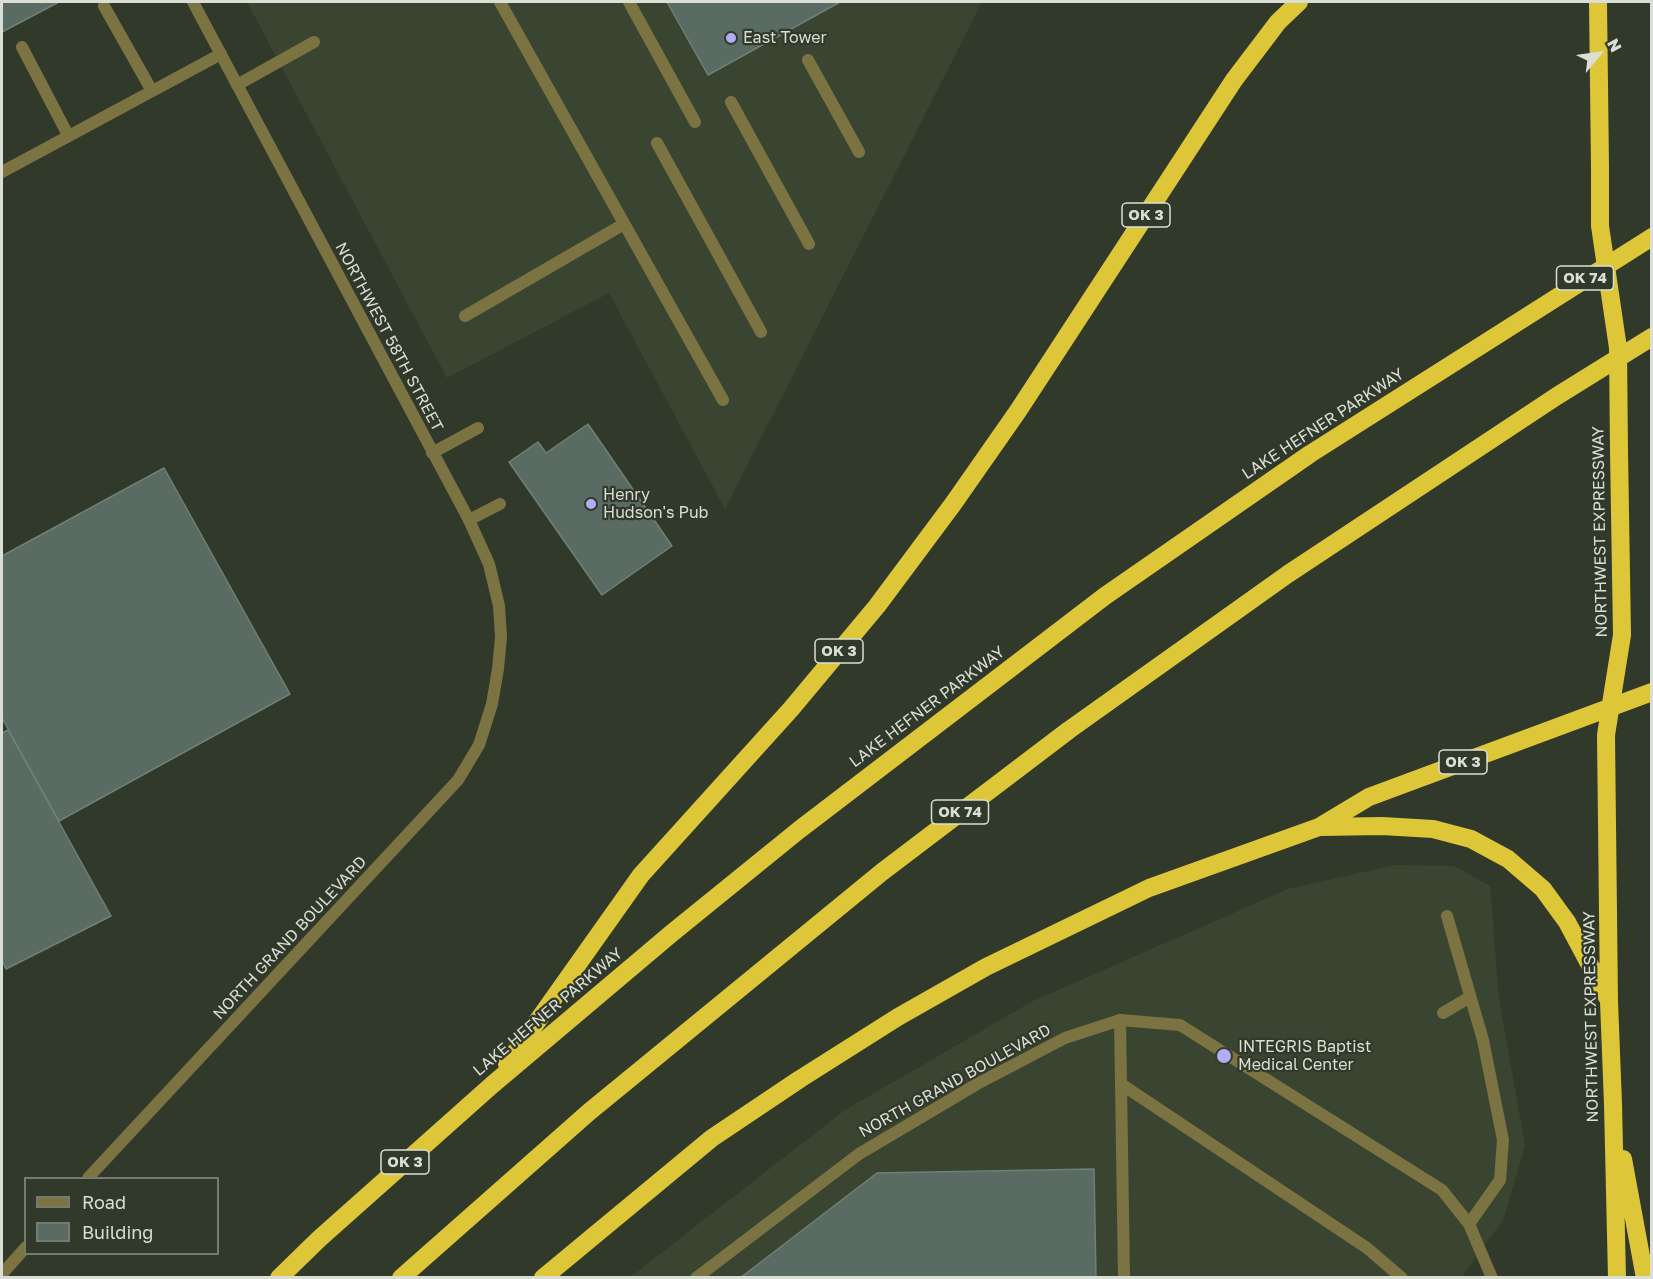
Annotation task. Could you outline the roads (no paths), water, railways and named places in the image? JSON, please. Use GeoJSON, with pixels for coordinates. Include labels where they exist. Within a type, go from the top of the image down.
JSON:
{"type":"FeatureCollection","features":[{"type":"Feature","properties":{"kind":"highway","name":"OK 3"},"geometry":{"type":"LineString","coordinates":[[492,1085],[642,875],[790,709],[877,606],[1025,401],[1234,80],[1278,22],[1299,2]]}},
{"type":"Feature","properties":{"kind":"highway","name":"NORTHWEST EXPRESSWAY"},"geometry":{"type":"LineString","coordinates":[[1598,2],[1600,226],[1618,348],[1622,634],[1606,735],[1609,1001],[1617,1278]]}},
{"type":"Feature","properties":{"kind":"highway","name":"LAKE HEFNER PARKWAY"},"geometry":{"type":"LineString","coordinates":[[279,1278],[319,1239],[492,1085],[672,933],[799,830],[1104,596],[1310,454],[1652,237]]}},
{"type":"Feature","properties":{"kind":"highway","name":"OK 74"},"geometry":{"type":"LineString","coordinates":[[401,1278],[589,1112],[863,887],[1060,737],[1288,574],[1557,396],[1652,337]]}},
{"type":"Feature","properties":{"kind":"highway","name":"OK 3"},"geometry":{"type":"LineString","coordinates":[[543,1278],[712,1138],[800,1078],[898,1017],[986,968],[1149,888],[1319,827],[1370,797],[1652,692]]}},
{"type":"Feature","properties":{"kind":"highway"},"geometry":{"type":"LineString","coordinates":[[1319,827],[1382,826],[1433,829],[1472,839],[1508,859],[1543,889],[1561,914],[1609,1001]]}},
{"type":"Feature","properties":{"kind":"highway"},"geometry":{"type":"LineString","coordinates":[[1613,1104],[1645,1278]]}},
{"type":"Feature","properties":{"kind":"street","name":"NORTHWEST 58TH STREET"},"geometry":{"type":"LineString","coordinates":[[193,2],[469,520],[489,564],[499,606],[501,637],[492,704]]}},
{"type":"Feature","properties":{"kind":"street"},"geometry":{"type":"LineString","coordinates":[[500,2],[723,400]]}},
{"type":"Feature","properties":{"kind":"street"},"geometry":{"type":"LineString","coordinates":[[628,2],[695,122]]}},
{"type":"Feature","properties":{"kind":"street"},"geometry":{"type":"LineString","coordinates":[[104,6],[152,91]]}},
{"type":"Feature","properties":{"kind":"street"},"geometry":{"type":"LineString","coordinates":[[237,85],[314,42]]}},
{"type":"Feature","properties":{"kind":"street"},"geometry":{"type":"LineString","coordinates":[[21,46],[68,135]]}},
{"type":"Feature","properties":{"kind":"street"},"geometry":{"type":"LineString","coordinates":[[2,172],[221,54]]}},
{"type":"Feature","properties":{"kind":"street"},"geometry":{"type":"LineString","coordinates":[[808,60],[859,152]]}},
{"type":"Feature","properties":{"kind":"street"},"geometry":{"type":"LineString","coordinates":[[731,102],[809,244]]}},
{"type":"Feature","properties":{"kind":"street"},"geometry":{"type":"LineString","coordinates":[[657,143],[761,332]]}},
{"type":"Feature","properties":{"kind":"street"},"geometry":{"type":"LineString","coordinates":[[465,316],[624,224]]}},
{"type":"Feature","properties":{"kind":"street"},"geometry":{"type":"LineString","coordinates":[[432,453],[478,428]]}},
{"type":"Feature","properties":{"kind":"street"},"geometry":{"type":"LineString","coordinates":[[469,520],[500,504]]}},
{"type":"Feature","properties":{"kind":"street","name":"NORTH GRAND BOULEVARD"},"geometry":{"type":"LineString","coordinates":[[90,1177],[458,780],[479,745],[492,704]]}},
{"type":"Feature","properties":{"kind":"street"},"geometry":{"type":"LineString","coordinates":[[1447,916],[1483,1040],[1503,1140],[1500,1180],[1469,1224]]}},
{"type":"Feature","properties":{"kind":"street"},"geometry":{"type":"LineString","coordinates":[[1443,1013],[1470,997]]}},
{"type":"Feature","properties":{"kind":"street"},"geometry":{"type":"LineString","coordinates":[[1120,1020],[1124,1278]]}},
{"type":"Feature","properties":{"kind":"street","name":"NORTH GRAND BOULEVARD"},"geometry":{"type":"LineString","coordinates":[[696,1278],[859,1154],[977,1084],[1055,1043],[1120,1020],[1180,1025],[1442,1190],[1469,1224],[1492,1278]]}},
{"type":"Feature","properties":{"kind":"street"},"geometry":{"type":"LineString","coordinates":[[1121,1084],[1367,1248],[1402,1278]]}},
{"type":"Feature","properties":{"kind":"street"},"geometry":{"type":"LineString","coordinates":[[2,1274],[24,1249]]}},
{"type":"Feature","properties":{"kind":"place","name":"East Tower"},"geometry":{"type":"Point","coordinates":[731,38]}},
{"type":"Feature","properties":{"kind":"place","name":"Henry Hudson's Pub"},"geometry":{"type":"Point","coordinates":[591,504]}},
{"type":"Feature","properties":{"kind":"place","name":"INTEGRIS Baptist Medical Center"},"geometry":{"type":"Point","coordinates":[1224,1056]}}]}
